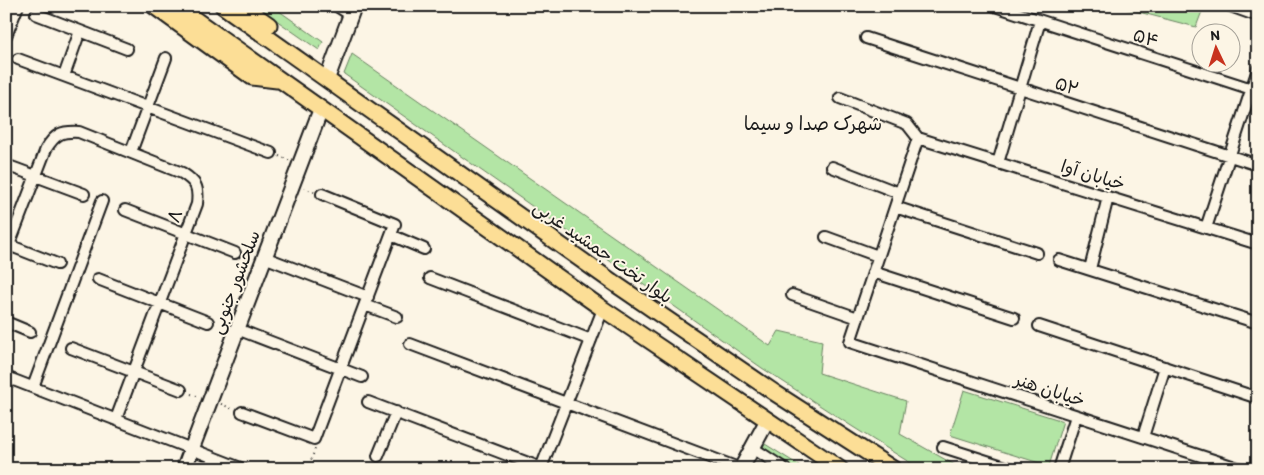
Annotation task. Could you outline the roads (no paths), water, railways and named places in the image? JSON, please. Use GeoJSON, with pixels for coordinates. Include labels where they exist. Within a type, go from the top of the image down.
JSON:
{"type":"FeatureCollection","features":[{"type":"Feature","properties":{"kind":"main road"},"geometry":{"type":"LineString","coordinates":[[154,6],[252,77],[279,80]]}},
{"type":"Feature","properties":{"kind":"main road"},"geometry":{"type":"LineString","coordinates":[[176,6],[603,309],[840,469]]}},
{"type":"Feature","properties":{"kind":"main road","name":"بلوار تخت جمشید غربی"},"geometry":{"type":"LineString","coordinates":[[223,6],[618,286],[775,393],[893,469]]}},
{"type":"Feature","properties":{"kind":"main road"},"geometry":{"type":"LineString","coordinates":[[242,6],[291,41],[297,57]]}},
{"type":"Feature","properties":{"kind":"street"},"geometry":{"type":"LineString","coordinates":[[7,30],[18,6]]}},
{"type":"Feature","properties":{"kind":"street"},"geometry":{"type":"LineString","coordinates":[[327,78],[353,11],[337,6]]}},
{"type":"Feature","properties":{"kind":"street","name":"۵۴"},"geometry":{"type":"LineString","coordinates":[[995,6],[1254,90]]}},
{"type":"Feature","properties":{"kind":"street"},"geometry":{"type":"LineString","coordinates":[[1230,6],[1258,16]]}},
{"type":"Feature","properties":{"kind":"street"},"geometry":{"type":"LineString","coordinates":[[36,14],[127,49]]}},
{"type":"Feature","properties":{"kind":"street"},"geometry":{"type":"LineString","coordinates":[[998,163],[1040,21]]}},
{"type":"Feature","properties":{"kind":"street"},"geometry":{"type":"LineString","coordinates":[[64,76],[80,31]]}},
{"type":"Feature","properties":{"kind":"street","name":"۵۲"},"geometry":{"type":"LineString","coordinates":[[866,38],[1258,165]]}},
{"type":"Feature","properties":{"kind":"street"},"geometry":{"type":"LineString","coordinates":[[131,152],[166,58]]}},
{"type":"Feature","properties":{"kind":"street"},"geometry":{"type":"LineString","coordinates":[[18,59],[271,153]]}},
{"type":"Feature","properties":{"kind":"street"},"geometry":{"type":"LineString","coordinates":[[1206,228],[1254,90],[1258,69]]}},
{"type":"Feature","properties":{"kind":"street"},"geometry":{"type":"LineString","coordinates":[[792,295],[858,318],[918,138],[907,124],[840,98]]}},
{"type":"Feature","properties":{"kind":"street","name":"سلحشور جنوبی"},"geometry":{"type":"LineString","coordinates":[[184,469],[321,109]]}},
{"type":"Feature","properties":{"kind":"street","name":"۸"},"geometry":{"type":"LineString","coordinates":[[36,176],[46,149],[54,136],[64,131],[79,132],[131,152],[182,173],[195,182],[198,192],[197,204],[116,419]]}},
{"type":"Feature","properties":{"kind":"street","name":"خیابان آوا"},"geometry":{"type":"LineString","coordinates":[[918,138],[1258,244]]}},
{"type":"Feature","properties":{"kind":"street"},"geometry":{"type":"LineString","coordinates":[[6,165],[84,194]]}},
{"type":"Feature","properties":{"kind":"street"},"geometry":{"type":"LineString","coordinates":[[832,167],[900,193]]}},
{"type":"Feature","properties":{"kind":"street"},"geometry":{"type":"LineString","coordinates":[[36,176],[7,247],[57,264]]}},
{"type":"Feature","properties":{"kind":"street"},"geometry":{"type":"LineString","coordinates":[[242,412],[314,439],[391,235],[395,224],[322,194]]}},
{"type":"Feature","properties":{"kind":"street"},"geometry":{"type":"LineString","coordinates":[[1090,269],[1108,197]]}},
{"type":"Feature","properties":{"kind":"street"},"geometry":{"type":"LineString","coordinates":[[33,387],[102,201]]}},
{"type":"Feature","properties":{"kind":"street"},"geometry":{"type":"LineString","coordinates":[[895,207],[1037,252]]}},
{"type":"Feature","properties":{"kind":"street"},"geometry":{"type":"LineString","coordinates":[[125,210],[235,253]]}},
{"type":"Feature","properties":{"kind":"street"},"geometry":{"type":"LineString","coordinates":[[391,235],[424,249]]}},
{"type":"Feature","properties":{"kind":"street"},"geometry":{"type":"LineString","coordinates":[[826,238],[878,256]]}},
{"type":"Feature","properties":{"kind":"street"},"geometry":{"type":"LineString","coordinates":[[264,257],[366,301],[397,317]]}},
{"type":"Feature","properties":{"kind":"street"},"geometry":{"type":"LineString","coordinates":[[1059,260],[1258,324]]}},
{"type":"Feature","properties":{"kind":"street"},"geometry":{"type":"LineString","coordinates":[[873,272],[1014,318]]}},
{"type":"Feature","properties":{"kind":"street"},"geometry":{"type":"LineString","coordinates":[[430,278],[591,340]]}},
{"type":"Feature","properties":{"kind":"street"},"geometry":{"type":"LineString","coordinates":[[98,279],[208,322]]}},
{"type":"Feature","properties":{"kind":"street"},"geometry":{"type":"LineString","coordinates":[[368,402],[543,468],[603,309]]}},
{"type":"Feature","properties":{"kind":"street","name":"خیابان هنر"},"geometry":{"type":"LineString","coordinates":[[858,318],[850,342],[1240,469]]}},
{"type":"Feature","properties":{"kind":"street"},"geometry":{"type":"LineString","coordinates":[[6,322],[30,332]]}},
{"type":"Feature","properties":{"kind":"street"},"geometry":{"type":"LineString","coordinates":[[1039,326],[1258,398]]}},
{"type":"Feature","properties":{"kind":"street"},"geometry":{"type":"LineString","coordinates":[[237,328],[362,377]]}},
{"type":"Feature","properties":{"kind":"street"},"geometry":{"type":"LineString","coordinates":[[410,344],[741,469],[767,421]]}},
{"type":"Feature","properties":{"kind":"street"},"geometry":{"type":"LineString","coordinates":[[71,348],[181,390]]}},
{"type":"Feature","properties":{"kind":"street"},"geometry":{"type":"LineString","coordinates":[[1143,437],[1165,367]]}},
{"type":"Feature","properties":{"kind":"street"},"geometry":{"type":"LineString","coordinates":[[6,377],[243,469]]}},
{"type":"Feature","properties":{"kind":"street"},"geometry":{"type":"LineString","coordinates":[[378,456],[396,412]]}},
{"type":"Feature","properties":{"kind":"street"},"geometry":{"type":"LineString","coordinates":[[1059,469],[1076,416]]}},
{"type":"Feature","properties":{"kind":"street"},"geometry":{"type":"LineString","coordinates":[[943,446],[1012,469]]}},
{"type":"Feature","properties":{"kind":"street"},"geometry":{"type":"LineString","coordinates":[[753,448],[785,469]]}},
{"type":"Feature","properties":{"kind":"district","name":"شهرک صدا و سیما"},"geometry":{"type":"Point","coordinates":[813,123]}}]}
